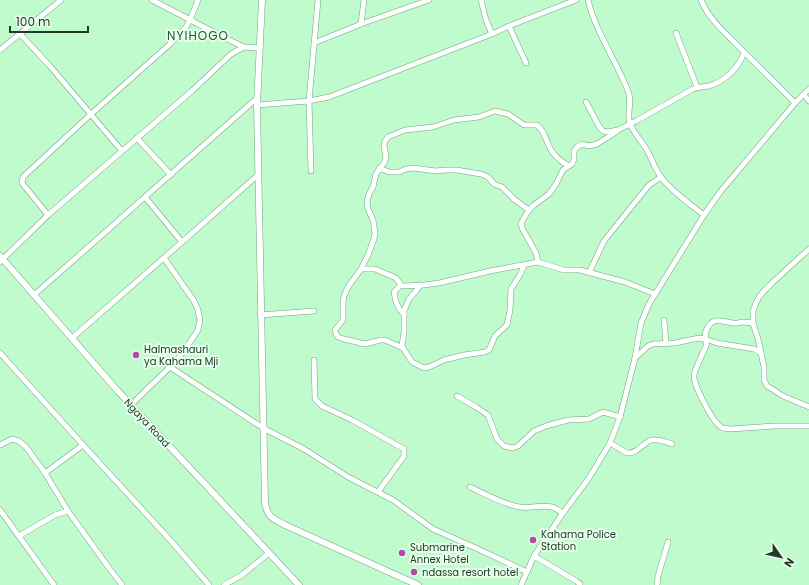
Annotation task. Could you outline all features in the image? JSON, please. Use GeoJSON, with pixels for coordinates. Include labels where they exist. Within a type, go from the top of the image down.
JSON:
{"type":"FeatureCollection","features":[{"type":"Feature","properties":{"kind":"street"},"geometry":{"type":"LineString","coordinates":[[0,50],[61,0]]}},
{"type":"Feature","properties":{"kind":"street"},"geometry":{"type":"LineString","coordinates":[[152,0],[244,47],[260,48]]}},
{"type":"Feature","properties":{"kind":"street"},"geometry":{"type":"LineString","coordinates":[[48,216],[22,184],[23,177],[170,44],[186,27],[198,0]]}},
{"type":"Feature","properties":{"kind":"street"},"geometry":{"type":"LineString","coordinates":[[262,0],[257,105],[260,315],[266,512],[273,519],[285,525],[418,585]]}},
{"type":"Feature","properties":{"kind":"street"},"geometry":{"type":"LineString","coordinates":[[311,171],[309,101],[318,0]]}},
{"type":"Feature","properties":{"kind":"street"},"geometry":{"type":"LineString","coordinates":[[361,24],[364,0]]}},
{"type":"Feature","properties":{"kind":"street"},"geometry":{"type":"LineString","coordinates":[[314,43],[361,24],[429,0]]}},
{"type":"Feature","properties":{"kind":"street"},"geometry":{"type":"LineString","coordinates":[[481,0],[486,20],[492,34]]}},
{"type":"Feature","properties":{"kind":"street"},"geometry":{"type":"LineString","coordinates":[[257,105],[309,101],[329,97],[576,0]]}},
{"type":"Feature","properties":{"kind":"street"},"geometry":{"type":"LineString","coordinates":[[588,0],[599,32],[629,92],[630,124],[647,150],[661,177],[704,216]]}},
{"type":"Feature","properties":{"kind":"street"},"geometry":{"type":"LineString","coordinates":[[701,0],[705,10],[744,53],[796,103]]}},
{"type":"Feature","properties":{"kind":"street"},"geometry":{"type":"LineString","coordinates":[[509,26],[526,63]]}},
{"type":"Feature","properties":{"kind":"street"},"geometry":{"type":"LineString","coordinates":[[676,33],[697,87]]}},
{"type":"Feature","properties":{"kind":"street"},"geometry":{"type":"LineString","coordinates":[[20,34],[49,65],[122,151]]}},
{"type":"Feature","properties":{"kind":"street"},"geometry":{"type":"LineString","coordinates":[[1,259],[231,54],[244,47]]}},
{"type":"Feature","properties":{"kind":"street"},"geometry":{"type":"LineString","coordinates":[[538,262],[536,253],[522,228],[521,223],[529,210],[549,194],[563,170],[573,161],[576,147],[582,144],[589,146],[597,144],[618,130],[697,87],[709,86],[717,83],[734,71],[744,53]]}},
{"type":"Feature","properties":{"kind":"street"},"geometry":{"type":"LineString","coordinates":[[521,585],[534,556],[562,513],[589,478],[610,443],[620,417],[635,358],[641,323],[649,304],[721,191],[796,103],[809,90]]}},
{"type":"Feature","properties":{"kind":"street"},"geometry":{"type":"LineString","coordinates":[[804,95],[809,101]]}},
{"type":"Feature","properties":{"kind":"street"},"geometry":{"type":"LineString","coordinates":[[34,295],[257,98]]}},
{"type":"Feature","properties":{"kind":"street"},"geometry":{"type":"LineString","coordinates":[[586,102],[603,131],[607,132],[618,130]]}},
{"type":"Feature","properties":{"kind":"street"},"geometry":{"type":"LineString","coordinates":[[403,348],[385,340],[365,344],[344,340],[338,337],[335,330],[343,320],[344,296],[348,287],[361,269],[374,239],[375,233],[373,220],[368,209],[367,202],[376,174],[386,158],[384,146],[388,137],[405,130],[433,127],[454,120],[479,118],[495,111],[508,114],[524,125],[537,125],[544,134],[552,152],[569,166]]}},
{"type":"Feature","properties":{"kind":"street"},"geometry":{"type":"LineString","coordinates":[[137,138],[170,175]]}},
{"type":"Feature","properties":{"kind":"street"},"geometry":{"type":"LineString","coordinates":[[379,168],[389,172],[399,172],[414,168],[436,171],[456,170],[481,174],[488,177],[494,184],[502,188],[529,210]]}},
{"type":"Feature","properties":{"kind":"street"},"geometry":{"type":"LineString","coordinates":[[72,338],[258,175]]}},
{"type":"Feature","properties":{"kind":"street"},"geometry":{"type":"LineString","coordinates":[[589,273],[604,241],[649,185],[661,177]]}},
{"type":"Feature","properties":{"kind":"street"},"geometry":{"type":"LineString","coordinates":[[145,197],[182,242]]}},
{"type":"Feature","properties":{"kind":"street"},"geometry":{"type":"LineString","coordinates":[[809,249],[759,297],[754,311],[753,324],[764,367],[764,380],[767,386],[782,396],[809,407]]}},
{"type":"Feature","properties":{"kind":"street"},"geometry":{"type":"LineString","coordinates":[[131,405],[170,367],[184,351],[198,330],[200,320],[194,301],[164,258]]}},
{"type":"Feature","properties":{"kind":"street","name":"Ngaya Road"},"geometry":{"type":"LineString","coordinates":[[1,259],[131,405],[299,585]]}},
{"type":"Feature","properties":{"kind":"street"},"geometry":{"type":"LineString","coordinates":[[361,269],[375,269],[396,278],[403,286],[439,283],[538,262],[564,270],[580,270],[625,282],[655,294]]}},
{"type":"Feature","properties":{"kind":"street"},"geometry":{"type":"LineString","coordinates":[[420,285],[409,299],[404,314],[404,333],[402,344],[412,362],[424,368],[444,360],[489,350],[495,336],[507,325],[510,310],[511,289],[524,265]]}},
{"type":"Feature","properties":{"kind":"street"},"geometry":{"type":"LineString","coordinates":[[401,285],[394,292],[395,301],[399,310],[404,314]]}},
{"type":"Feature","properties":{"kind":"street"},"geometry":{"type":"LineString","coordinates":[[260,315],[314,311]]}},
{"type":"Feature","properties":{"kind":"street"},"geometry":{"type":"LineString","coordinates":[[664,320],[666,343]]}},
{"type":"Feature","properties":{"kind":"street"},"geometry":{"type":"LineString","coordinates":[[753,324],[744,322],[736,324],[716,320],[711,322],[706,330],[705,339],[707,343],[694,378],[707,408],[720,427],[730,429],[775,426],[809,426]]}},
{"type":"Feature","properties":{"kind":"street"},"geometry":{"type":"LineString","coordinates":[[635,358],[648,346],[653,344],[675,343],[699,338],[717,343],[754,349],[760,353]]}},
{"type":"Feature","properties":{"kind":"street"},"geometry":{"type":"LineString","coordinates":[[0,353],[167,536],[209,585]]}},
{"type":"Feature","properties":{"kind":"street"},"geometry":{"type":"LineString","coordinates":[[314,360],[315,399],[322,406],[352,420],[404,449],[404,456],[378,492]]}},
{"type":"Feature","properties":{"kind":"street"},"geometry":{"type":"LineString","coordinates":[[170,367],[263,428],[304,449],[348,477],[393,500],[433,529],[527,572]]}},
{"type":"Feature","properties":{"kind":"street"},"geometry":{"type":"LineString","coordinates":[[457,396],[476,406],[488,415],[497,439],[504,446],[513,448],[518,446],[539,428],[568,420],[589,419],[603,412],[620,417]]}},
{"type":"Feature","properties":{"kind":"street"},"geometry":{"type":"LineString","coordinates":[[0,446],[12,440],[19,441],[30,451],[68,511],[122,585]]}},
{"type":"Feature","properties":{"kind":"street"},"geometry":{"type":"LineString","coordinates":[[610,443],[627,453],[634,452],[651,440],[659,440],[672,444]]}},
{"type":"Feature","properties":{"kind":"street"},"geometry":{"type":"LineString","coordinates":[[45,473],[83,445]]}},
{"type":"Feature","properties":{"kind":"street"},"geometry":{"type":"LineString","coordinates":[[470,487],[518,507],[525,508],[549,506],[562,513]]}},
{"type":"Feature","properties":{"kind":"street"},"geometry":{"type":"LineString","coordinates":[[19,536],[55,515],[68,511]]}},
{"type":"Feature","properties":{"kind":"street"},"geometry":{"type":"LineString","coordinates":[[1,512],[54,585]]}},
{"type":"Feature","properties":{"kind":"street"},"geometry":{"type":"LineString","coordinates":[[657,585],[658,576],[668,542]]}},
{"type":"Feature","properties":{"kind":"street"},"geometry":{"type":"LineString","coordinates":[[224,585],[242,574],[269,553]]}},
{"type":"Feature","properties":{"kind":"street"},"geometry":{"type":"LineString","coordinates":[[534,556],[576,581],[580,585]]}},
{"type":"Feature","properties":{"kind":"place","name":"Halmashauri ya Kahama Mji"},"geometry":{"type":"Point","coordinates":[136,355]}},
{"type":"Feature","properties":{"kind":"place","name":"Kahama Police Station"},"geometry":{"type":"Point","coordinates":[533,540]}},
{"type":"Feature","properties":{"kind":"place","name":"Submarine Annex Hotel"},"geometry":{"type":"Point","coordinates":[402,553]}},
{"type":"Feature","properties":{"kind":"place","name":"ndassa resort hotel"},"geometry":{"type":"Point","coordinates":[414,572]}},
{"type":"Feature","properties":{"kind":"district","name":"NYIHOGO"},"geometry":{"type":"Point","coordinates":[198,35]}}]}
